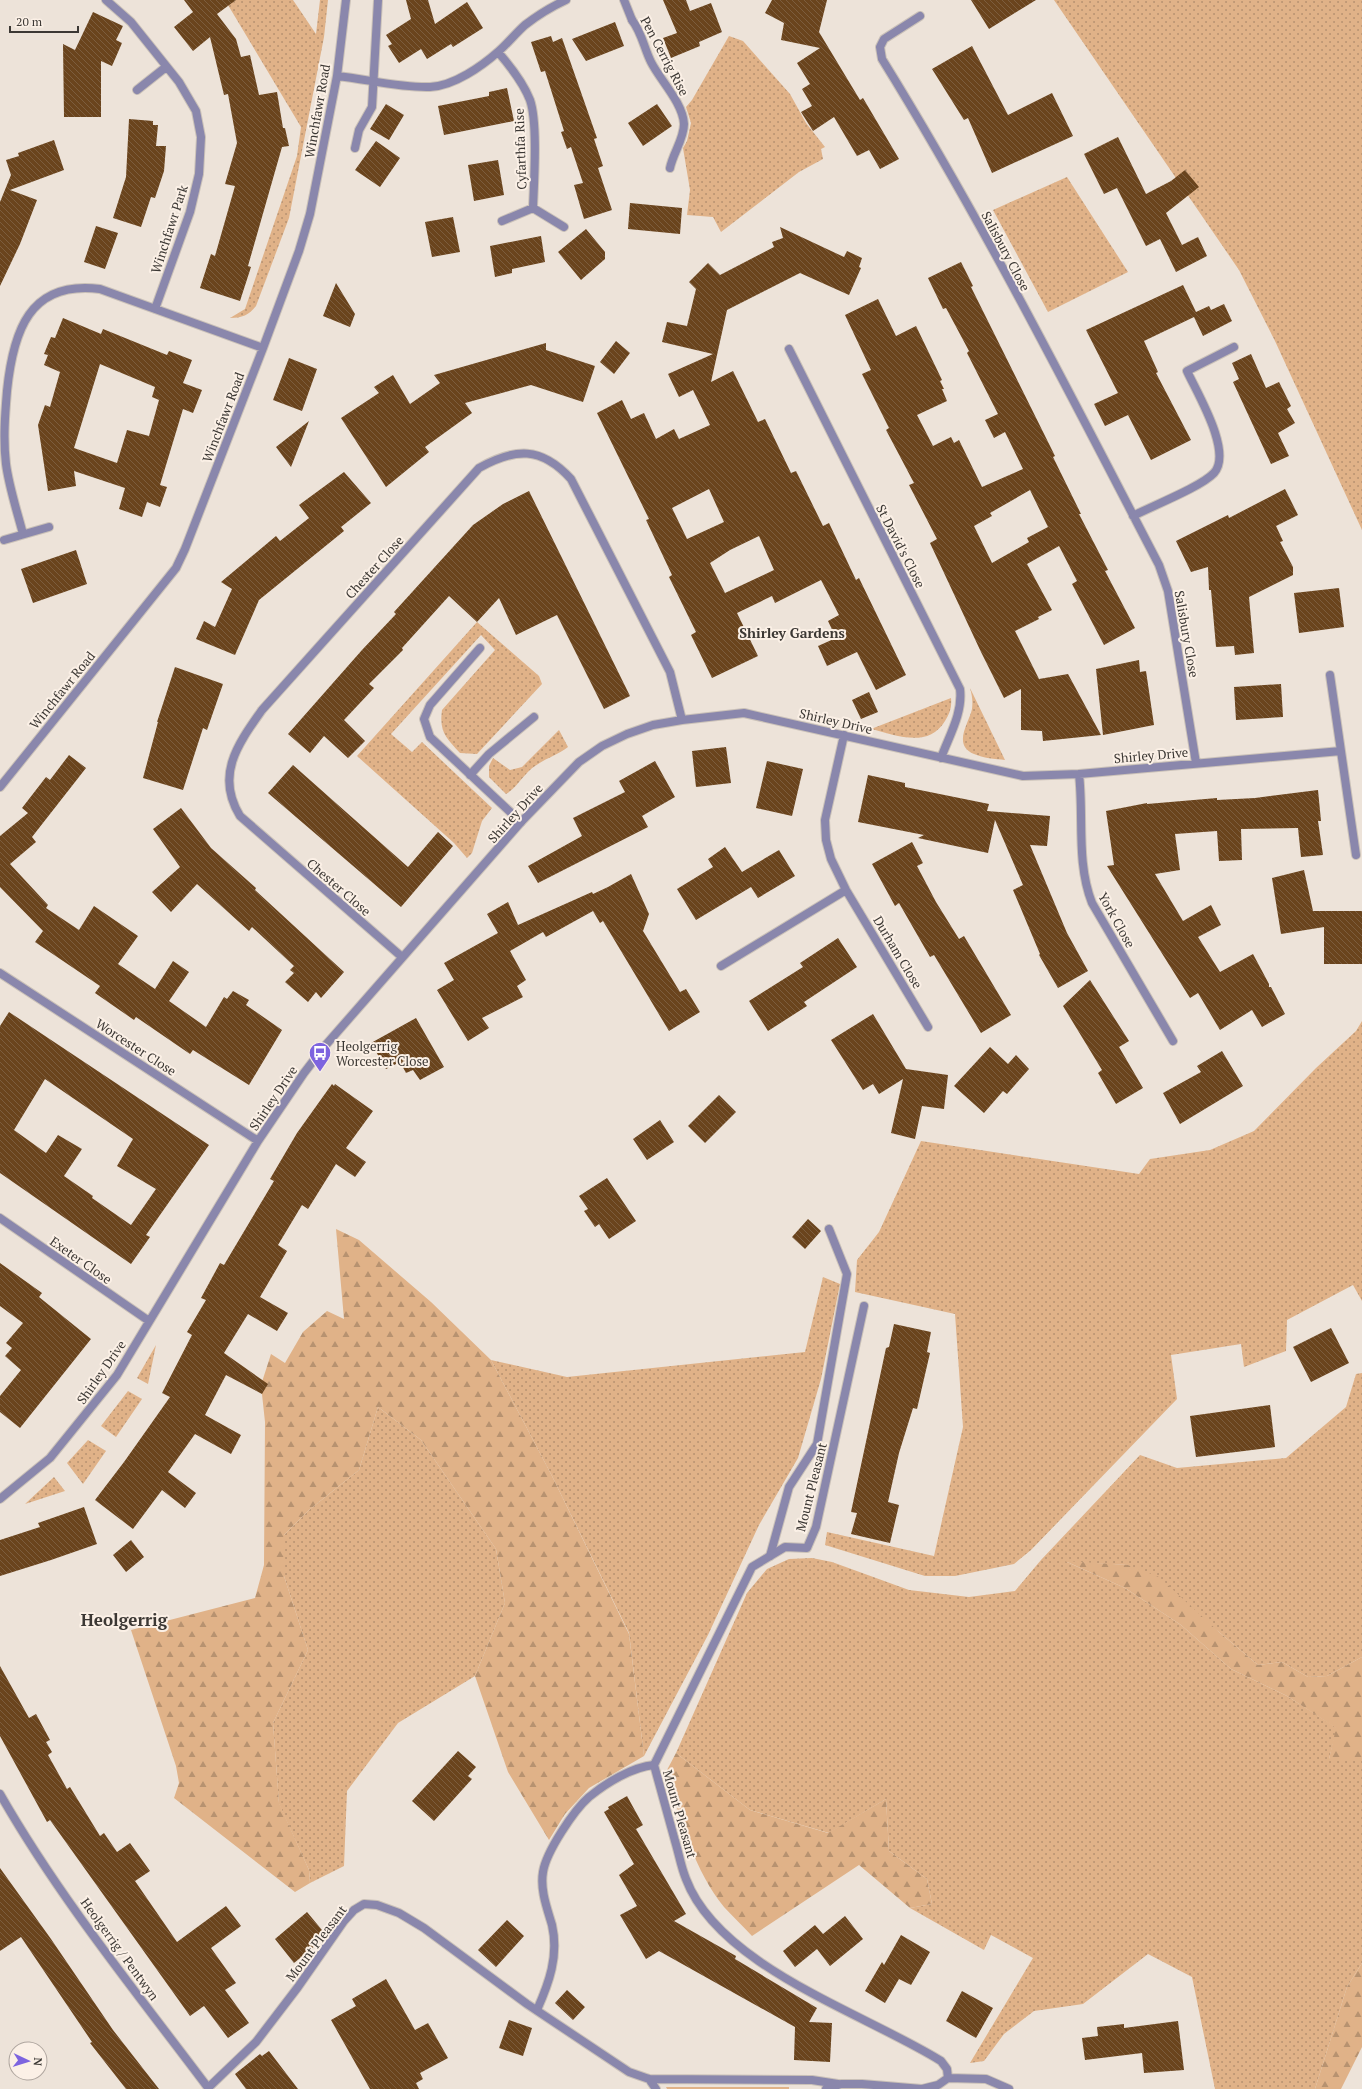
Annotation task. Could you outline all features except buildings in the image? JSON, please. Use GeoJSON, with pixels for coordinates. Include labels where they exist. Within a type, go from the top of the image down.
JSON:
{"type":"FeatureCollection","features":[{"type":"Feature","properties":{"kind":"street","name":"Winchfawr Park"},"geometry":{"type":"LineString","coordinates":[[106,0],[131,22],[179,82],[196,111],[201,137],[199,174],[190,212],[155,309]]}},
{"type":"Feature","properties":{"kind":"street","name":"Winchfawr Road"},"geometry":{"type":"LineString","coordinates":[[0,787],[176,568],[263,348],[299,251],[310,214],[336,76],[346,0]]}},
{"type":"Feature","properties":{"kind":"street"},"geometry":{"type":"LineString","coordinates":[[355,148],[359,130],[372,107],[378,0]]}},
{"type":"Feature","properties":{"kind":"street"},"geometry":{"type":"LineString","coordinates":[[336,76],[413,87],[431,87],[449,83],[473,70],[498,52],[524,26],[547,9],[566,0]]}},
{"type":"Feature","properties":{"kind":"street","name":"Pen Cerrig Rise"},"geometry":{"type":"LineString","coordinates":[[624,0],[651,61],[681,111],[684,125],[681,140],[673,154],[670,168]]}},
{"type":"Feature","properties":{"kind":"street","name":"Salisbury Close"},"geometry":{"type":"LineString","coordinates":[[920,16],[884,39],[880,47],[882,59],[932,141],[966,202],[1159,565],[1168,591],[1196,763]]}},
{"type":"Feature","properties":{"kind":"street","name":"Cyfarthfa Rise"},"geometry":{"type":"LineString","coordinates":[[498,52],[513,69],[531,102],[534,118],[533,208]]}},
{"type":"Feature","properties":{"kind":"street"},"geometry":{"type":"LineString","coordinates":[[137,90],[166,67]]}},
{"type":"Feature","properties":{"kind":"street","name":"Cyfarthfa Rise"},"geometry":{"type":"LineString","coordinates":[[502,221],[533,208]]}},
{"type":"Feature","properties":{"kind":"street","name":"Cyfarthfa Rise"},"geometry":{"type":"LineString","coordinates":[[533,208],[564,227]]}},
{"type":"Feature","properties":{"kind":"street"},"geometry":{"type":"LineString","coordinates":[[23,534],[6,464],[4,422],[10,363],[16,339],[28,316],[42,300],[61,290],[82,287],[100,289],[263,348]]}},
{"type":"Feature","properties":{"kind":"street"},"geometry":{"type":"LineString","coordinates":[[1133,516],[1202,481],[1215,472],[1220,456],[1218,438],[1187,371],[1234,347]]}},
{"type":"Feature","properties":{"kind":"street","name":"St David's Close"},"geometry":{"type":"LineString","coordinates":[[789,348],[960,689],[961,699],[959,711],[941,758]]}},
{"type":"Feature","properties":{"kind":"street","name":"Chester Close"},"geometry":{"type":"LineString","coordinates":[[402,957],[240,816],[232,802],[229,784],[231,765],[239,742],[262,710],[479,468],[500,456],[521,453],[541,456],[560,466],[571,479],[670,672],[682,720]]}},
{"type":"Feature","properties":{"kind":"street"},"geometry":{"type":"LineString","coordinates":[[4,540],[49,527]]}},
{"type":"Feature","properties":{"kind":"street"},"geometry":{"type":"LineString","coordinates":[[480,648],[430,705],[424,719],[430,737],[521,822]]}},
{"type":"Feature","properties":{"kind":"street"},"geometry":{"type":"LineString","coordinates":[[1330,675],[1356,855]]}},
{"type":"Feature","properties":{"kind":"street","name":"Shirley Drive"},"geometry":{"type":"LineString","coordinates":[[0,1499],[50,1458],[80,1423],[117,1374],[258,1141],[304,1073],[324,1047],[521,822],[579,762],[602,746],[627,734],[653,725],[744,713],[1024,776],[1079,774],[1341,751]]}},
{"type":"Feature","properties":{"kind":"street"},"geometry":{"type":"LineString","coordinates":[[470,775],[489,754],[534,717]]}},
{"type":"Feature","properties":{"kind":"street","name":"Durham Close"},"geometry":{"type":"LineString","coordinates":[[844,735],[825,820],[826,840],[831,859],[846,890],[928,1027]]}},
{"type":"Feature","properties":{"kind":"street","name":"York Close"},"geometry":{"type":"LineString","coordinates":[[1079,774],[1082,862],[1086,886],[1092,903],[1173,1041]]}},
{"type":"Feature","properties":{"kind":"street"},"geometry":{"type":"LineString","coordinates":[[721,966],[846,890]]}},
{"type":"Feature","properties":{"kind":"street","name":"Worcester Close"},"geometry":{"type":"LineString","coordinates":[[0,973],[258,1141]]}},
{"type":"Feature","properties":{"kind":"street","name":"Exeter Close"},"geometry":{"type":"LineString","coordinates":[[0,1218],[149,1321]]}},
{"type":"Feature","properties":{"kind":"street"},"geometry":{"type":"LineString","coordinates":[[770,1556],[789,1486],[817,1444],[847,1274],[830,1229]]}},
{"type":"Feature","properties":{"kind":"street","name":"Mount Pleasant"},"geometry":{"type":"LineString","coordinates":[[208,2088],[256,2042],[298,1987],[344,1921],[354,1910],[364,1904],[378,1905],[399,1913],[424,1928],[537,2010],[629,2072],[649,2079],[812,2080],[841,2084],[922,2089],[938,2085],[948,2078],[947,2069],[935,2056],[846,2012],[767,1966],[732,1941],[701,1907],[686,1880],[654,1765],[752,1567],[785,1547],[807,1548],[816,1527],[864,1306]]}},
{"type":"Feature","properties":{"kind":"street"},"geometry":{"type":"LineString","coordinates":[[537,2010],[548,1986],[554,1959],[554,1938],[543,1887],[543,1872],[547,1859],[560,1834],[588,1798],[608,1784],[644,1766],[654,1765]]}},
{"type":"Feature","properties":{"kind":"street","name":"Heolgerrig / Pentwyn"},"geometry":{"type":"LineString","coordinates":[[0,1794],[16,1822],[120,1971],[208,2088]]}},
{"type":"Feature","properties":{"kind":"street"},"geometry":{"type":"LineString","coordinates":[[948,2078],[986,2078],[1009,2089]]}},
{"type":"Feature","properties":{"kind":"street"},"geometry":{"type":"LineString","coordinates":[[649,2079],[656,2089]]}},
{"type":"Feature","properties":{"kind":"street","name":"Mount Pleasant"},"geometry":{"type":"LineString","coordinates":[[826,2089],[841,2084]]}},
{"type":"Feature","properties":{"kind":"green space"},"geometry":{"type":"Polygon","coordinates":[[[225,0],[293,0],[316,34],[320,0],[328,0],[324,37],[289,218],[256,306],[251,312],[245,315],[230,318],[245,309],[297,156],[301,127],[225,0]]]}},
{"type":"Feature","properties":{"kind":"green space"},"geometry":{"type":"Polygon","coordinates":[[[1054,0],[1362,0],[1362,530],[1275,341],[1239,270],[1054,0]]]}},
{"type":"Feature","properties":{"kind":"green space"},"geometry":{"type":"Polygon","coordinates":[[[729,36],[743,41],[790,94],[806,123],[825,147],[821,149],[823,159],[799,172],[721,232],[713,217],[687,215],[690,190],[683,148],[687,141],[691,123],[686,107],[692,100],[729,36]]]}},
{"type":"Feature","properties":{"kind":"green space"},"geometry":{"type":"Polygon","coordinates":[[[1067,177],[1128,272],[1048,312],[993,210],[1067,177]]]}},
{"type":"Feature","properties":{"kind":"green space"},"geometry":{"type":"Polygon","coordinates":[[[477,622],[539,676],[542,684],[477,754],[460,753],[447,739],[442,724],[442,710],[495,650],[481,635],[391,734],[412,752],[422,742],[492,808],[482,821],[472,853],[467,858],[454,843],[357,756],[477,622]]]}},
{"type":"Feature","properties":{"kind":"green space"},"geometry":{"type":"Polygon","coordinates":[[[970,688],[1005,760],[974,754],[967,750],[964,745],[964,733],[972,709],[970,688]]]}},
{"type":"Feature","properties":{"kind":"green space"},"geometry":{"type":"Polygon","coordinates":[[[951,698],[951,707],[947,718],[938,730],[930,735],[911,738],[871,729],[951,698]]]}},
{"type":"Feature","properties":{"kind":"green space"},"geometry":{"type":"Polygon","coordinates":[[[559,730],[568,747],[531,769],[514,788],[506,794],[489,777],[489,766],[493,758],[510,770],[522,767],[559,730]]]}},
{"type":"Feature","properties":{"kind":"green space"},"geometry":{"type":"Polygon","coordinates":[[[1362,1021],[1362,1301],[1353,1285],[1287,1320],[1286,1351],[1244,1367],[1241,1344],[1171,1355],[1177,1399],[1031,1550],[1014,1564],[955,1576],[925,1576],[825,1545],[827,1532],[934,1556],[963,1427],[955,1314],[855,1292],[857,1260],[879,1232],[921,1141],[1139,1174],[1150,1159],[1210,1150],[1254,1131],[1316,1068],[1356,1031],[1362,1021]]]}},
{"type":"Feature","properties":{"kind":"green space"},"geometry":{"type":"Polygon","coordinates":[[[336,1229],[359,1240],[431,1302],[491,1360],[552,1476],[629,1634],[644,1756],[589,1788],[565,1814],[549,1840],[508,1772],[475,1676],[505,1603],[496,1549],[421,1440],[378,1407],[359,1470],[309,1510],[284,1535],[284,1576],[308,1650],[273,1723],[279,1803],[309,1870],[310,1883],[295,1892],[174,1798],[179,1783],[176,1766],[131,1630],[255,1598],[264,1565],[265,1422],[261,1385],[271,1354],[285,1363],[303,1332],[327,1311],[344,1319],[336,1229]]]}},
{"type":"Feature","properties":{"kind":"green space"},"geometry":{"type":"Polygon","coordinates":[[[823,1277],[840,1284],[821,1379],[798,1458],[759,1525],[708,1635],[644,1756],[629,1633],[552,1476],[491,1360],[567,1377],[805,1352],[823,1277]]]}},
{"type":"Feature","properties":{"kind":"green space"},"geometry":{"type":"Polygon","coordinates":[[[156,1345],[148,1384],[137,1378],[156,1345]]]}},
{"type":"Feature","properties":{"kind":"green space"},"geometry":{"type":"Polygon","coordinates":[[[1362,1373],[1362,1657],[1327,1676],[1308,1677],[1282,1662],[1258,1665],[1219,1632],[1128,1565],[1067,1562],[1125,1588],[1181,1625],[1231,1669],[1287,1696],[1337,1728],[1329,1759],[1362,1759],[1362,1963],[1347,1987],[1315,2089],[1215,2089],[1192,1977],[1148,1954],[1083,2004],[1034,2011],[1004,2034],[984,2061],[970,2063],[1033,1958],[991,1935],[984,1950],[910,1908],[932,1904],[927,1879],[889,1851],[886,1799],[829,1833],[750,1810],[676,1753],[747,1593],[767,1569],[789,1559],[812,1558],[832,1562],[909,1590],[969,1597],[1015,1591],[1041,1560],[1140,1455],[1177,1468],[1286,1458],[1346,1407],[1356,1374],[1362,1373]]]}},
{"type":"Feature","properties":{"kind":"green space"},"geometry":{"type":"Polygon","coordinates":[[[128,1391],[142,1399],[116,1437],[101,1426],[128,1391]]]}},
{"type":"Feature","properties":{"kind":"green space"},"geometry":{"type":"Polygon","coordinates":[[[378,1407],[421,1440],[496,1549],[505,1603],[475,1676],[398,1723],[347,1791],[344,1866],[310,1883],[309,1870],[279,1804],[273,1723],[308,1650],[284,1576],[284,1535],[309,1510],[359,1470],[378,1407]]]}},
{"type":"Feature","properties":{"kind":"green space"},"geometry":{"type":"Polygon","coordinates":[[[88,1440],[106,1451],[83,1484],[67,1463],[88,1440]]]}},
{"type":"Feature","properties":{"kind":"green space"},"geometry":{"type":"Polygon","coordinates":[[[54,1477],[65,1491],[25,1504],[54,1477]]]}},
{"type":"Feature","properties":{"kind":"green space"},"geometry":{"type":"Polygon","coordinates":[[[1065,1561],[1128,1565],[1159,1577],[1219,1632],[1258,1665],[1282,1662],[1308,1677],[1327,1676],[1362,1657],[1362,1759],[1329,1759],[1336,1728],[1287,1696],[1231,1669],[1181,1625],[1125,1588],[1065,1561]]]}},
{"type":"Feature","properties":{"kind":"green space"},"geometry":{"type":"Polygon","coordinates":[[[676,1753],[750,1810],[828,1833],[886,1799],[889,1851],[927,1879],[932,1904],[910,1908],[859,1865],[752,1936],[724,1907],[713,1892],[688,1842],[667,1770],[676,1753]]]}},
{"type":"Feature","properties":{"kind":"green space"},"geometry":{"type":"Polygon","coordinates":[[[1362,1963],[1362,2047],[1341,2089],[1315,2089],[1347,1987],[1362,1963]]]}},
{"type":"Feature","properties":{"kind":"green space"},"geometry":{"type":"Polygon","coordinates":[[[666,2087],[789,2087],[789,2089],[667,2089],[666,2087]]]}},
{"type":"Feature","properties":{"kind":"place","name":"Heolgerrig Worcester Close"},"geometry":{"type":"Point","coordinates":[320,1072]}},
{"type":"Feature","properties":{"kind":"district","name":"Shirley Gardens"},"geometry":{"type":"Point","coordinates":[792,632]}},
{"type":"Feature","properties":{"kind":"district","name":"Heolgerrig"},"geometry":{"type":"Point","coordinates":[124,1619]}}]}
